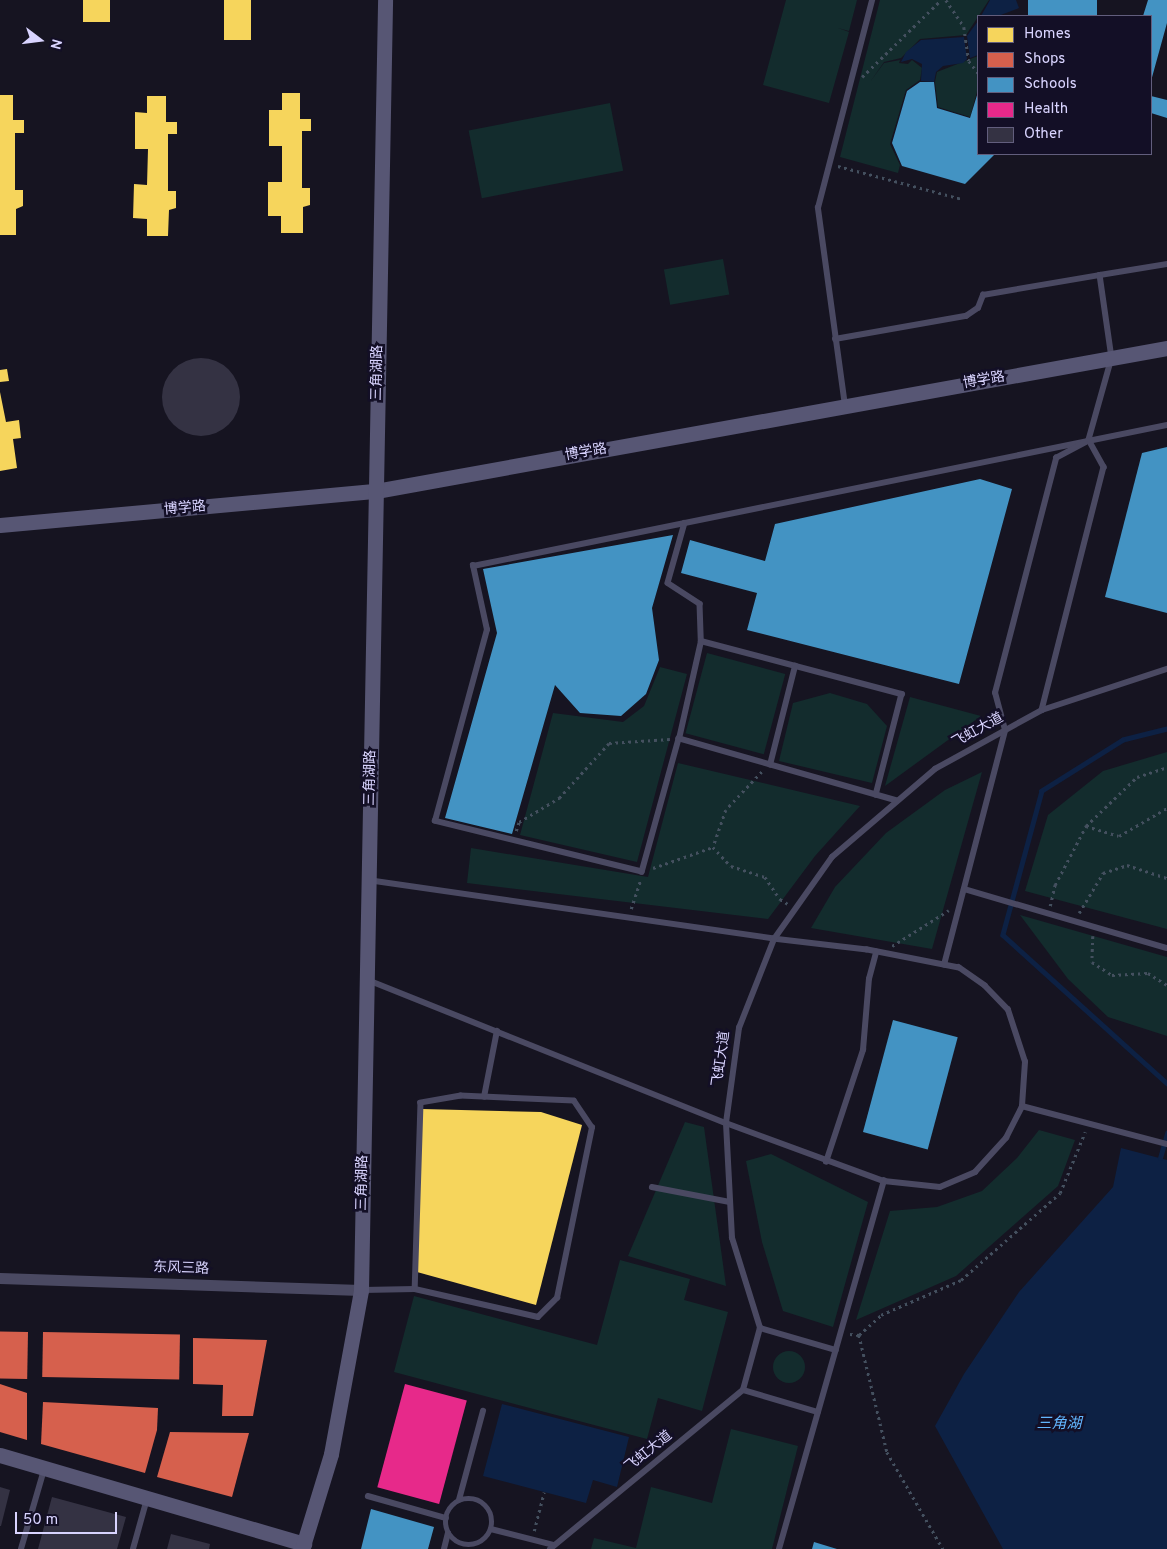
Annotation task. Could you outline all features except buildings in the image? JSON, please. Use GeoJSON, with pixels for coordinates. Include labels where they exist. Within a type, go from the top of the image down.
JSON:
{"type":"FeatureCollection","features":[{"type":"Feature","properties":{"kind":"street","name":"三角湖路"},"geometry":{"type":"LineString","coordinates":[[302,1546],[331,1454],[361,1290],[385,0]]}},
{"type":"Feature","properties":{"kind":"street","name":"博学路"},"geometry":{"type":"LineString","coordinates":[[0,525],[376,491],[1167,348]]}},
{"type":"Feature","properties":{"kind":"street","name":"东风三路"},"geometry":{"type":"LineString","coordinates":[[0,1278],[361,1290]]}},
{"type":"Feature","properties":{"kind":"street"},"geometry":{"type":"LineString","coordinates":[[0,1455],[147,1497],[302,1546]]}},
{"type":"Feature","properties":{"kind":"lane"},"geometry":{"type":"LineString","coordinates":[[845,406],[818,208],[872,0]]}},
{"type":"Feature","properties":{"kind":"lane"},"geometry":{"type":"LineString","coordinates":[[835,339],[966,316],[978,308],[983,295],[1167,264]]}},
{"type":"Feature","properties":{"kind":"lane"},"geometry":{"type":"LineString","coordinates":[[1042,710],[1104,467],[1089,440],[1112,358],[1100,275]]}},
{"type":"Feature","properties":{"kind":"lane"},"geometry":{"type":"LineString","coordinates":[[685,523],[668,583],[700,604],[702,641],[679,738],[642,872],[435,821],[487,630],[473,566],[1167,425]]}},
{"type":"Feature","properties":{"kind":"lane"},"geometry":{"type":"LineString","coordinates":[[944,965],[1005,730],[995,694],[1056,458],[1089,440]]}},
{"type":"Feature","properties":{"kind":"lane"},"geometry":{"type":"LineString","coordinates":[[702,641],[902,694],[876,795]]}},
{"type":"Feature","properties":{"kind":"lane"},"geometry":{"type":"LineString","coordinates":[[770,764],[796,666]]}},
{"type":"Feature","properties":{"kind":"lane","name":"飞虹大道"},"geometry":{"type":"LineString","coordinates":[[760,1328],[732,1238],[726,1123],[739,1028],[774,939],[832,857],[935,769],[1042,710],[1167,669]]}},
{"type":"Feature","properties":{"kind":"lane"},"geometry":{"type":"LineString","coordinates":[[679,738],[897,801]]}},
{"type":"Feature","properties":{"kind":"lane"},"geometry":{"type":"LineString","coordinates":[[366,979],[826,1162],[884,1181],[940,1187],[975,1172],[1006,1138],[1022,1106],[1025,1062],[1008,1010],[966,972],[944,965],[879,952],[774,939],[370,881]]}},
{"type":"Feature","properties":{"kind":"lane"},"geometry":{"type":"LineString","coordinates":[[964,889],[1167,948]]}},
{"type":"Feature","properties":{"kind":"lane"},"geometry":{"type":"LineString","coordinates":[[826,1162],[863,1050],[869,979],[879,952]]}},
{"type":"Feature","properties":{"kind":"lane"},"geometry":{"type":"LineString","coordinates":[[484,1097],[497,1031]]}},
{"type":"Feature","properties":{"kind":"lane"},"geometry":{"type":"LineString","coordinates":[[361,1290],[415,1289],[538,1317],[557,1298],[592,1128],[574,1101],[461,1096],[421,1103],[415,1289]]}},
{"type":"Feature","properties":{"kind":"lane"},"geometry":{"type":"LineString","coordinates":[[1022,1106],[1167,1144]]}},
{"type":"Feature","properties":{"kind":"lane"},"geometry":{"type":"LineString","coordinates":[[779,1549],[884,1181]]}},
{"type":"Feature","properties":{"kind":"lane"},"geometry":{"type":"LineString","coordinates":[[652,1187],[730,1202]]}},
{"type":"Feature","properties":{"kind":"lane"},"geometry":{"type":"LineString","coordinates":[[818,1412],[744,1390],[760,1328],[836,1350]]}},
{"type":"Feature","properties":{"kind":"lane","name":"飞虹大道"},"geometry":{"type":"LineString","coordinates":[[552,1547],[744,1390]]}},
{"type":"Feature","properties":{"kind":"lane"},"geometry":{"type":"LineString","coordinates":[[459,1500],[483,1411]]}},
{"type":"Feature","properties":{"kind":"lane"},"geometry":{"type":"LineString","coordinates":[[21,1549],[44,1468]]}},
{"type":"Feature","properties":{"kind":"lane"},"geometry":{"type":"LineString","coordinates":[[368,1496],[446,1518]]}},
{"type":"Feature","properties":{"kind":"lane"},"geometry":{"type":"LineString","coordinates":[[133,1549],[147,1497]]}},
{"type":"Feature","properties":{"kind":"lane"},"geometry":{"type":"LineString","coordinates":[[444,1549],[448,1533],[446,1518],[453,1504],[459,1500],[474,1499],[482,1502],[491,1514],[491,1529],[475,1545],[459,1544],[448,1533]]}},
{"type":"Feature","properties":{"kind":"lane"},"geometry":{"type":"LineString","coordinates":[[491,1529],[552,1547]]}},
{"type":"Feature","properties":{"kind":"path"},"geometry":{"type":"LineString","coordinates":[[849,90],[941,0]]}},
{"type":"Feature","properties":{"kind":"path"},"geometry":{"type":"LineString","coordinates":[[946,0],[964,27],[969,61],[977,72]]}},
{"type":"Feature","properties":{"kind":"path"},"geometry":{"type":"LineString","coordinates":[[829,164],[962,199]]}},
{"type":"Feature","properties":{"kind":"path"},"geometry":{"type":"LineString","coordinates":[[513,840],[519,822],[559,798],[609,743],[679,738]]}},
{"type":"Feature","properties":{"kind":"path"},"geometry":{"type":"LineString","coordinates":[[713,847],[726,810],[747,785],[770,764]]}},
{"type":"Feature","properties":{"kind":"path"},"geometry":{"type":"LineString","coordinates":[[1048,913],[1055,885],[1086,826],[1137,777],[1167,767]]}},
{"type":"Feature","properties":{"kind":"path"},"geometry":{"type":"LineString","coordinates":[[1086,826],[1119,836],[1167,808]]}},
{"type":"Feature","properties":{"kind":"path"},"geometry":{"type":"LineString","coordinates":[[628,918],[642,872],[713,847]]}},
{"type":"Feature","properties":{"kind":"path"},"geometry":{"type":"LineString","coordinates":[[713,847],[731,866],[765,877],[780,899],[795,909]]}},
{"type":"Feature","properties":{"kind":"path"},"geometry":{"type":"LineString","coordinates":[[1074,921],[1104,873],[1127,865],[1167,878]]}},
{"type":"Feature","properties":{"kind":"path"},"geometry":{"type":"LineString","coordinates":[[879,952],[961,903]]}},
{"type":"Feature","properties":{"kind":"path"},"geometry":{"type":"LineString","coordinates":[[1096,927],[1091,944],[1092,962],[1112,974],[1148,972],[1167,985]]}},
{"type":"Feature","properties":{"kind":"path"},"geometry":{"type":"LineString","coordinates":[[860,1335],[881,1314],[961,1280],[1060,1194],[1088,1123]]}},
{"type":"Feature","properties":{"kind":"path"},"geometry":{"type":"LineString","coordinates":[[840,1333],[860,1335]]}},
{"type":"Feature","properties":{"kind":"path"},"geometry":{"type":"LineString","coordinates":[[860,1335],[887,1452],[943,1549]]}},
{"type":"Feature","properties":{"kind":"path"},"geometry":{"type":"LineString","coordinates":[[531,1540],[544,1492]]}},
{"type":"Feature","properties":{"kind":"green space"},"geometry":{"type":"Polygon","coordinates":[[[786,0],[857,0],[849,31],[838,28],[849,32],[829,103],[763,85],[786,0]]]}},
{"type":"Feature","properties":{"kind":"green space"},"geometry":{"type":"Polygon","coordinates":[[[880,0],[989,0],[979,15],[977,15],[977,18],[966,35],[920,39],[901,58],[884,62],[870,82],[884,63],[900,60],[899,63],[908,64],[912,60],[922,68],[920,80],[906,90],[890,144],[900,165],[898,173],[840,157],[880,0]]]}},
{"type":"Feature","properties":{"kind":"green space"},"geometry":{"type":"Polygon","coordinates":[[[977,56],[977,92],[970,117],[938,107],[935,82],[937,72],[977,56]]]}},
{"type":"Feature","properties":{"kind":"green space"},"geometry":{"type":"Polygon","coordinates":[[[610,103],[623,171],[482,198],[469,130],[610,103]]]}},
{"type":"Feature","properties":{"kind":"green space"},"geometry":{"type":"Polygon","coordinates":[[[723,259],[729,294],[670,305],[664,269],[723,259]]]}},
{"type":"Feature","properties":{"kind":"green space"},"geometry":{"type":"Polygon","coordinates":[[[707,653],[785,674],[764,754],[686,733],[707,653]]]}},
{"type":"Feature","properties":{"kind":"green space"},"geometry":{"type":"Polygon","coordinates":[[[660,667],[687,674],[637,862],[520,835],[553,713],[623,722],[644,706],[660,667]]]}},
{"type":"Feature","properties":{"kind":"green space"},"geometry":{"type":"Polygon","coordinates":[[[830,693],[867,704],[887,726],[872,783],[779,761],[793,703],[830,693]]]}},
{"type":"Feature","properties":{"kind":"green space"},"geometry":{"type":"Polygon","coordinates":[[[910,697],[981,716],[885,786],[910,697]]]}},
{"type":"Feature","properties":{"kind":"green space"},"geometry":{"type":"Polygon","coordinates":[[[1167,752],[1167,929],[1025,891],[1048,815],[1103,771],[1167,752]]]}},
{"type":"Feature","properties":{"kind":"green space"},"geometry":{"type":"Polygon","coordinates":[[[678,763],[860,806],[815,856],[768,919],[467,883],[471,848],[648,877],[678,763]]]}},
{"type":"Feature","properties":{"kind":"green space"},"geometry":{"type":"Polygon","coordinates":[[[982,772],[932,949],[811,928],[835,887],[886,833],[945,790],[982,772]]]}},
{"type":"Feature","properties":{"kind":"green space"},"geometry":{"type":"Polygon","coordinates":[[[1020,915],[1167,957],[1167,1036],[1108,1017],[1068,979],[1020,915]]]}},
{"type":"Feature","properties":{"kind":"green space"},"geometry":{"type":"Polygon","coordinates":[[[685,1122],[704,1127],[726,1286],[628,1256],[685,1122]]]}},
{"type":"Feature","properties":{"kind":"green space"},"geometry":{"type":"Polygon","coordinates":[[[1039,1130],[1075,1140],[1058,1186],[956,1276],[856,1320],[890,1211],[937,1207],[982,1191],[1017,1158],[1039,1130]]]}},
{"type":"Feature","properties":{"kind":"green space"},"geometry":{"type":"Polygon","coordinates":[[[771,1154],[868,1202],[833,1327],[783,1311],[762,1242],[746,1161],[771,1154]]]}},
{"type":"Feature","properties":{"kind":"green space"},"geometry":{"type":"Polygon","coordinates":[[[620,1260],[690,1279],[684,1300],[728,1312],[702,1411],[658,1398],[647,1439],[394,1372],[414,1296],[597,1345],[620,1260]]]}},
{"type":"Feature","properties":{"kind":"green space"},"geometry":{"type":"Polygon","coordinates":[[[789,1351],[795,1352],[800,1356],[804,1361],[804,1373],[800,1378],[795,1382],[789,1383],[783,1382],[778,1378],[774,1373],[773,1367],[774,1361],[778,1356],[783,1352],[789,1351]]]}},
{"type":"Feature","properties":{"kind":"green space"},"geometry":{"type":"Polygon","coordinates":[[[731,1429],[798,1446],[772,1549],[591,1549],[594,1538],[636,1548],[651,1487],[712,1503],[731,1429]]]}},
{"type":"Feature","properties":{"kind":"water"},"geometry":{"type":"Polygon","coordinates":[[[990,0],[1016,0],[1019,8],[1001,15],[982,15],[990,0]]]}},
{"type":"Feature","properties":{"kind":"water"},"geometry":{"type":"Polygon","coordinates":[[[977,22],[977,55],[970,58],[967,36],[977,22]]]}},
{"type":"Feature","properties":{"kind":"water"},"geometry":{"type":"Polygon","coordinates":[[[964,37],[967,59],[963,63],[943,66],[936,72],[934,82],[921,81],[922,64],[912,59],[901,62],[906,52],[921,40],[964,37]]]}},
{"type":"Feature","properties":{"kind":"water","name":"三角湖"},"geometry":{"type":"Polygon","coordinates":[[[1121,1148],[1167,1160],[1167,1549],[1003,1549],[935,1426],[964,1374],[1019,1292],[1113,1187],[1121,1148]]]}},
{"type":"Feature","properties":{"kind":"water"},"geometry":{"type":"Polygon","coordinates":[[[502,1404],[629,1437],[617,1487],[593,1480],[586,1503],[483,1476],[502,1404]]]}},
{"type":"Feature","properties":{"kind":"waterway"},"geometry":{"type":"LineString","coordinates":[[1167,729],[1123,740],[1042,791],[1003,935],[1167,1083]]}},
{"type":"Feature","properties":{"kind":"waterway"},"geometry":{"type":"LineString","coordinates":[[1160,1158],[1167,1133]]}}]}
